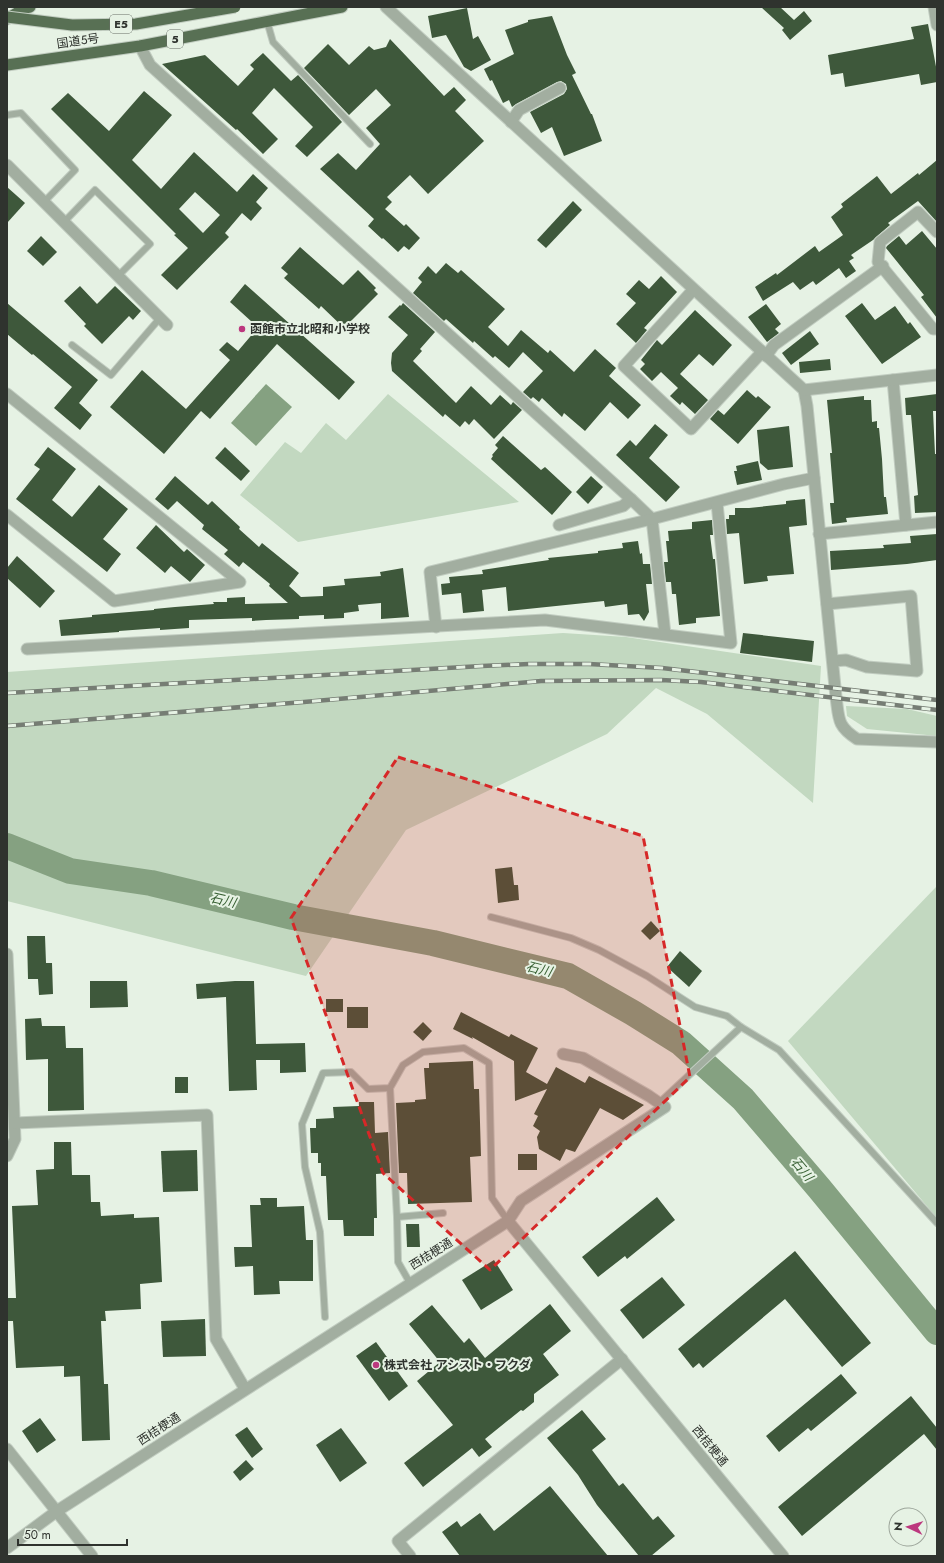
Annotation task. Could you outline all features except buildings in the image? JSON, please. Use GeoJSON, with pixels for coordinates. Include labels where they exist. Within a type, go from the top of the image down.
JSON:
{"type":"FeatureCollection","features":[{"type":"Feature","properties":{"kind":"highway"},"geometry":{"type":"LineString","coordinates":[[7,18],[25,8],[30,7]]}},
{"type":"Feature","properties":{"kind":"highway","name":"E5"},"geometry":{"type":"LineString","coordinates":[[7,18],[72,26],[136,24],[235,7]]}},
{"type":"Feature","properties":{"kind":"highway","name":"国道5号"},"geometry":{"type":"LineString","coordinates":[[7,65],[140,46],[342,7]]}},
{"type":"Feature","properties":{"kind":"highway"},"geometry":{"type":"LineString","coordinates":[[7,58],[21,63]]}},
{"type":"Feature","properties":{"kind":"street"},"geometry":{"type":"LineString","coordinates":[[386,7],[804,390],[838,713],[841,725],[847,732],[857,739],[937,742]]}},
{"type":"Feature","properties":{"kind":"street"},"geometry":{"type":"LineString","coordinates":[[934,7],[937,25]]}},
{"type":"Feature","properties":{"kind":"street"},"geometry":{"type":"LineString","coordinates":[[140,46],[150,64],[631,498],[652,519],[665,634]]}},
{"type":"Feature","properties":{"kind":"street"},"geometry":{"type":"LineString","coordinates":[[511,122],[519,110],[560,88]]}},
{"type":"Feature","properties":{"kind":"street"},"geometry":{"type":"LineString","coordinates":[[7,165],[164,321]]}},
{"type":"Feature","properties":{"kind":"street"},"geometry":{"type":"LineString","coordinates":[[937,232],[918,212],[880,242],[878,262],[934,329],[937,329]]}},
{"type":"Feature","properties":{"kind":"street"},"geometry":{"type":"LineString","coordinates":[[694,290],[624,366],[691,429],[764,354],[882,266]]}},
{"type":"Feature","properties":{"kind":"street"},"geometry":{"type":"LineString","coordinates":[[804,390],[937,375]]}},
{"type":"Feature","properties":{"kind":"street"},"geometry":{"type":"LineString","coordinates":[[893,380],[906,525]]}},
{"type":"Feature","properties":{"kind":"street"},"geometry":{"type":"LineString","coordinates":[[7,394],[240,582],[114,601],[7,515]]}},
{"type":"Feature","properties":{"kind":"street"},"geometry":{"type":"LineString","coordinates":[[436,627],[430,572],[652,519],[789,483],[814,478]]}},
{"type":"Feature","properties":{"kind":"street"},"geometry":{"type":"LineString","coordinates":[[559,525],[623,506],[631,498]]}},
{"type":"Feature","properties":{"kind":"street"},"geometry":{"type":"LineString","coordinates":[[27,649],[545,620],[731,643],[717,503]]}},
{"type":"Feature","properties":{"kind":"street"},"geometry":{"type":"LineString","coordinates":[[819,534],[937,522]]}},
{"type":"Feature","properties":{"kind":"street"},"geometry":{"type":"LineString","coordinates":[[827,604],[911,596],[917,672],[868,666],[846,660],[833,661]]}},
{"type":"Feature","properties":{"kind":"street"},"geometry":{"type":"LineString","coordinates":[[7,954],[15,1123],[15,1140],[7,1156]]}},
{"type":"Feature","properties":{"kind":"street"},"geometry":{"type":"LineString","coordinates":[[508,1221],[521,1201],[665,1107],[649,1096],[583,1058],[564,1054]]}},
{"type":"Feature","properties":{"kind":"street"},"geometry":{"type":"LineString","coordinates":[[15,1123],[207,1115],[216,1339],[245,1389]]}},
{"type":"Feature","properties":{"kind":"street","name":"西桔梗通"},"geometry":{"type":"LineString","coordinates":[[7,1548],[56,1511],[508,1221],[783,1556]]}},
{"type":"Feature","properties":{"kind":"street"},"geometry":{"type":"LineString","coordinates":[[410,1556],[398,1541],[622,1359]]}},
{"type":"Feature","properties":{"kind":"street"},"geometry":{"type":"LineString","coordinates":[[7,1450],[92,1556]]}},
{"type":"Feature","properties":{"kind":"lane"},"geometry":{"type":"LineString","coordinates":[[267,21],[273,42],[370,144]]}},
{"type":"Feature","properties":{"kind":"lane"},"geometry":{"type":"LineString","coordinates":[[7,115],[21,113],[75,170],[44,202]]}},
{"type":"Feature","properties":{"kind":"lane"},"geometry":{"type":"LineString","coordinates":[[64,222],[95,190],[150,244],[118,276]]}},
{"type":"Feature","properties":{"kind":"lane"},"geometry":{"type":"LineString","coordinates":[[72,345],[111,375],[164,321]]}},
{"type":"Feature","properties":{"kind":"lane"},"geometry":{"type":"LineString","coordinates":[[491,917],[571,938],[599,950],[648,976],[696,1007],[727,1016],[741,1027],[779,1050],[937,1223]]}},
{"type":"Feature","properties":{"kind":"lane"},"geometry":{"type":"LineString","coordinates":[[658,1103],[741,1027]]}},
{"type":"Feature","properties":{"kind":"lane"},"geometry":{"type":"LineString","coordinates":[[410,1283],[398,1262],[390,1088],[403,1065],[424,1052],[464,1048],[488,1063],[492,1198],[508,1221]]}},
{"type":"Feature","properties":{"kind":"lane"},"geometry":{"type":"LineString","coordinates":[[325,1317],[320,1232],[305,1167],[302,1124],[323,1073],[351,1072],[368,1089],[390,1088]]}},
{"type":"Feature","properties":{"kind":"lane"},"geometry":{"type":"LineString","coordinates":[[397,1217],[443,1213]]}},
{"type":"Feature","properties":{"kind":"highlighted area"},"geometry":{"type":"Polygon","coordinates":[[[398,757],[643,836],[690,1077],[490,1270],[383,1173],[291,918],[398,757]]]}},
{"type":"Feature","properties":{"kind":"shaded area"},"geometry":{"type":"Polygon","coordinates":[[[266,384],[292,407],[256,446],[231,423],[266,384]]]}},
{"type":"Feature","properties":{"kind":"shaded area"},"geometry":{"type":"Polygon","coordinates":[[[388,394],[519,502],[298,542],[240,495],[285,442],[301,453],[326,423],[346,440],[388,394]]]}},
{"type":"Feature","properties":{"kind":"shaded area"},"geometry":{"type":"Polygon","coordinates":[[[563,633],[626,637],[821,666],[813,803],[707,714],[656,688],[607,734],[406,830],[306,976],[7,901],[7,672],[563,633]]]}},
{"type":"Feature","properties":{"kind":"shaded area"},"geometry":{"type":"Polygon","coordinates":[[[846,706],[907,709],[937,716],[937,736],[867,729],[847,716],[846,706]]]}},
{"type":"Feature","properties":{"kind":"shaded area"},"geometry":{"type":"Polygon","coordinates":[[[937,886],[937,1218],[788,1041],[937,886]]]}},
{"type":"Feature","properties":{"kind":"waterway","name":"石川"},"geometry":{"type":"LineString","coordinates":[[7,846],[70,871],[151,883],[293,917],[433,943],[568,976],[633,1013],[681,1043],[743,1099],[819,1188],[937,1332]]}},
{"type":"Feature","properties":{"kind":"railway"},"geometry":{"type":"LineString","coordinates":[[7,693],[482,666],[589,664],[662,668],[937,700]]}},
{"type":"Feature","properties":{"kind":"railway"},"geometry":{"type":"LineString","coordinates":[[7,726],[541,681],[661,680],[701,682],[937,710]]}},
{"type":"Feature","properties":{"kind":"place","name":"函館市立北昭和小学校"},"geometry":{"type":"Point","coordinates":[242,329]}},
{"type":"Feature","properties":{"kind":"place","name":"株式会社 アシスト・フクダ"},"geometry":{"type":"Point","coordinates":[376,1365]}}]}
